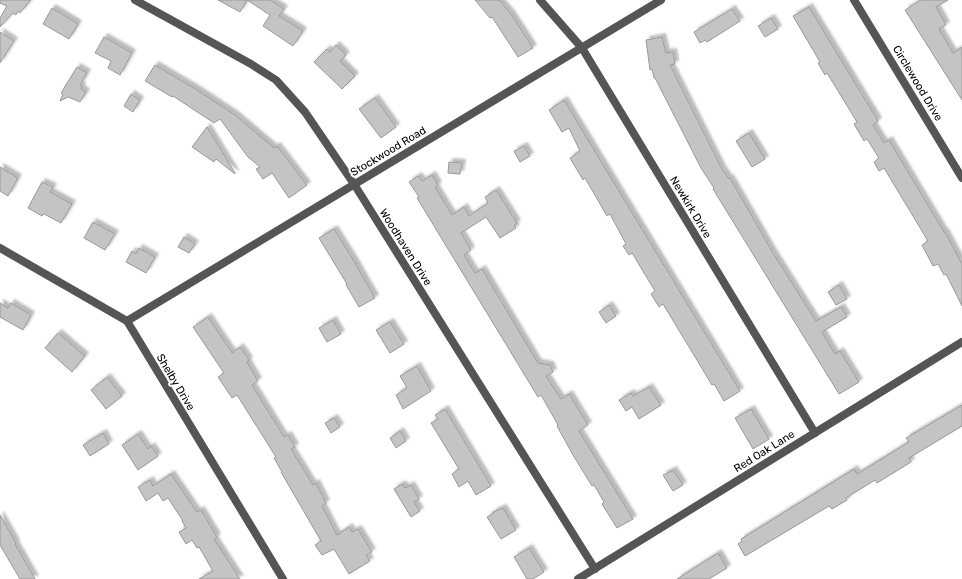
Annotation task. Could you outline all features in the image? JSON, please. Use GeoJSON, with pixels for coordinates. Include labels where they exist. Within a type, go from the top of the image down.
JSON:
{"type":"FeatureCollection","features":[{"type":"Feature","properties":{"kind":"street","name":"Woodhaven Drive"},"geometry":{"type":"LineString","coordinates":[[135,0],[251,64],[276,80],[305,112],[354,184],[595,569]]}},
{"type":"Feature","properties":{"kind":"street","name":"Newkirk Drive"},"geometry":{"type":"LineString","coordinates":[[540,0],[582,48],[815,433]]}},
{"type":"Feature","properties":{"kind":"street","name":"Stockwood Road"},"geometry":{"type":"LineString","coordinates":[[127,321],[661,0]]}},
{"type":"Feature","properties":{"kind":"street","name":"Circlewood Drive"},"geometry":{"type":"LineString","coordinates":[[854,0],[962,178]]}},
{"type":"Feature","properties":{"kind":"street","name":"Shelby Drive"},"geometry":{"type":"LineString","coordinates":[[0,248],[127,321],[283,579]]}},
{"type":"Feature","properties":{"kind":"street","name":"Red Oak Lane"},"geometry":{"type":"LineString","coordinates":[[578,579],[962,342]]}},
{"type":"Feature","properties":{"kind":"building"},"geometry":{"type":"Polygon","coordinates":[[[0,0],[31,0],[20,13],[18,11],[16,15],[13,13],[0,27],[0,18],[7,6],[0,3],[0,0]]]}},
{"type":"Feature","properties":{"kind":"building"},"geometry":{"type":"Polygon","coordinates":[[[218,0],[247,0],[240,12],[218,0]]]}},
{"type":"Feature","properties":{"kind":"building"},"geometry":{"type":"Polygon","coordinates":[[[247,0],[270,0],[284,9],[279,16],[303,31],[293,46],[263,26],[270,15],[247,0]]]}},
{"type":"Feature","properties":{"kind":"building"},"geometry":{"type":"Polygon","coordinates":[[[475,0],[499,0],[511,14],[533,48],[518,57],[492,17],[490,18],[475,0]]]}},
{"type":"Feature","properties":{"kind":"building"},"geometry":{"type":"Polygon","coordinates":[[[921,0],[948,0],[936,7],[946,25],[939,29],[953,53],[962,47],[962,100],[905,10],[921,0]]]}},
{"type":"Feature","properties":{"kind":"building"},"geometry":{"type":"Polygon","coordinates":[[[809,7],[878,121],[873,125],[884,143],[889,140],[945,232],[962,264],[962,306],[946,274],[944,275],[938,264],[933,266],[922,245],[928,241],[884,168],[879,171],[874,162],[879,158],[867,139],[864,141],[854,124],[857,122],[827,73],[825,75],[818,63],[820,62],[793,16],[809,7]]]}},
{"type":"Feature","properties":{"kind":"building"},"geometry":{"type":"Polygon","coordinates":[[[52,8],[78,24],[69,39],[43,24],[52,8]]]}},
{"type":"Feature","properties":{"kind":"building"},"geometry":{"type":"Polygon","coordinates":[[[732,9],[740,21],[707,42],[705,40],[700,43],[694,32],[732,9]]]}},
{"type":"Feature","properties":{"kind":"building"},"geometry":{"type":"Polygon","coordinates":[[[771,18],[778,29],[765,37],[758,26],[771,18]]]}},
{"type":"Feature","properties":{"kind":"building"},"geometry":{"type":"Polygon","coordinates":[[[0,32],[14,41],[0,63],[0,32]]]}},
{"type":"Feature","properties":{"kind":"building"},"geometry":{"type":"Polygon","coordinates":[[[104,37],[132,53],[120,75],[108,68],[111,61],[95,53],[104,37]]]}},
{"type":"Feature","properties":{"kind":"building"},"geometry":{"type":"Polygon","coordinates":[[[662,37],[666,53],[673,52],[675,64],[670,65],[722,169],[729,179],[730,178],[773,253],[816,321],[841,307],[847,317],[822,332],[835,354],[840,351],[859,382],[839,394],[713,189],[714,188],[701,168],[654,78],[652,69],[650,70],[646,40],[662,37]]]}},
{"type":"Feature","properties":{"kind":"building"},"geometry":{"type":"Polygon","coordinates":[[[336,45],[346,55],[340,61],[355,76],[342,89],[314,62],[327,49],[330,52],[336,45]]]}},
{"type":"Feature","properties":{"kind":"building"},"geometry":{"type":"Polygon","coordinates":[[[155,65],[235,115],[274,148],[277,146],[307,185],[289,198],[272,173],[263,179],[256,169],[260,167],[248,157],[220,119],[214,123],[173,96],[172,97],[145,81],[155,65]]]}},
{"type":"Feature","properties":{"kind":"building"},"geometry":{"type":"Polygon","coordinates":[[[77,67],[87,73],[80,85],[82,86],[81,89],[86,92],[80,102],[68,97],[60,101],[63,94],[61,93],[77,67]]]}},
{"type":"Feature","properties":{"kind":"building"},"geometry":{"type":"Polygon","coordinates":[[[131,94],[140,100],[133,112],[124,106],[131,94]]]}},
{"type":"Feature","properties":{"kind":"building"},"geometry":{"type":"Polygon","coordinates":[[[375,98],[396,127],[381,138],[359,109],[375,98]]]}},
{"type":"Feature","properties":{"kind":"building"},"geometry":{"type":"Polygon","coordinates":[[[564,100],[740,391],[724,401],[714,384],[712,385],[663,304],[659,307],[651,294],[655,291],[632,253],[629,255],[623,246],[626,244],[610,214],[607,216],[585,178],[583,180],[570,158],[580,151],[569,128],[562,132],[549,110],[564,100]]]}},
{"type":"Feature","properties":{"kind":"building"},"geometry":{"type":"Polygon","coordinates":[[[207,127],[235,174],[216,159],[214,162],[192,147],[207,127]]]}},
{"type":"Feature","properties":{"kind":"building"},"geometry":{"type":"Polygon","coordinates":[[[749,133],[765,159],[752,167],[736,141],[749,133]]]}},
{"type":"Feature","properties":{"kind":"building"},"geometry":{"type":"Polygon","coordinates":[[[524,146],[530,156],[520,162],[514,151],[524,146]]]}},
{"type":"Feature","properties":{"kind":"building"},"geometry":{"type":"Polygon","coordinates":[[[449,162],[462,163],[460,174],[448,173],[449,162]]]}},
{"type":"Feature","properties":{"kind":"building"},"geometry":{"type":"Polygon","coordinates":[[[0,167],[18,178],[8,196],[0,191],[0,167]]]}},
{"type":"Feature","properties":{"kind":"building"},"geometry":{"type":"Polygon","coordinates":[[[432,175],[438,185],[435,187],[452,215],[464,207],[469,216],[488,203],[485,197],[496,190],[517,223],[514,225],[516,228],[500,238],[486,217],[461,233],[471,250],[464,255],[475,273],[482,269],[538,363],[550,365],[553,372],[546,376],[561,399],[569,394],[588,425],[579,431],[633,519],[617,528],[602,504],[604,502],[594,485],[592,486],[573,455],[541,395],[538,397],[417,198],[419,197],[409,182],[418,176],[422,181],[432,175]]]}},
{"type":"Feature","properties":{"kind":"building"},"geometry":{"type":"Polygon","coordinates":[[[42,182],[53,187],[50,192],[72,204],[61,223],[44,214],[42,216],[28,208],[42,182]]]}},
{"type":"Feature","properties":{"kind":"building"},"geometry":{"type":"Polygon","coordinates":[[[93,222],[115,234],[105,250],[84,238],[93,222]]]}},
{"type":"Feature","properties":{"kind":"building"},"geometry":{"type":"Polygon","coordinates":[[[334,229],[375,298],[359,307],[319,238],[334,229]]]}},
{"type":"Feature","properties":{"kind":"building"},"geometry":{"type":"Polygon","coordinates":[[[184,237],[195,244],[189,253],[178,247],[184,237]]]}},
{"type":"Feature","properties":{"kind":"building"},"geometry":{"type":"Polygon","coordinates":[[[139,248],[155,257],[146,273],[126,262],[132,251],[136,254],[139,248]]]}},
{"type":"Feature","properties":{"kind":"building"},"geometry":{"type":"Polygon","coordinates":[[[839,285],[847,299],[836,305],[828,292],[839,285]]]}},
{"type":"Feature","properties":{"kind":"building"},"geometry":{"type":"Polygon","coordinates":[[[0,303],[8,308],[11,303],[31,315],[23,330],[0,317],[0,303]]]}},
{"type":"Feature","properties":{"kind":"building"},"geometry":{"type":"Polygon","coordinates":[[[609,305],[616,316],[606,323],[599,312],[609,305]]]}},
{"type":"Feature","properties":{"kind":"building"},"geometry":{"type":"Polygon","coordinates":[[[208,317],[232,353],[240,347],[249,360],[247,362],[258,381],[252,385],[284,437],[288,435],[295,447],[291,449],[313,485],[316,483],[326,503],[322,506],[337,535],[349,527],[352,532],[358,529],[372,552],[366,555],[370,561],[349,574],[334,549],[322,555],[315,545],[321,541],[281,472],[274,458],[276,457],[237,395],[232,398],[218,377],[224,373],[193,327],[208,317]]]}},
{"type":"Feature","properties":{"kind":"building"},"geometry":{"type":"Polygon","coordinates":[[[333,320],[341,334],[327,342],[319,328],[333,320]]]}},
{"type":"Feature","properties":{"kind":"building"},"geometry":{"type":"Polygon","coordinates":[[[390,322],[404,344],[390,353],[376,330],[390,322]]]}},
{"type":"Feature","properties":{"kind":"building"},"geometry":{"type":"Polygon","coordinates":[[[58,333],[85,356],[72,372],[45,348],[58,333]]]}},
{"type":"Feature","properties":{"kind":"building"},"geometry":{"type":"Polygon","coordinates":[[[417,366],[431,391],[403,409],[396,395],[407,388],[400,376],[417,366]]]}},
{"type":"Feature","properties":{"kind":"building"},"geometry":{"type":"Polygon","coordinates":[[[107,377],[122,396],[106,409],[91,390],[107,377]]]}},
{"type":"Feature","properties":{"kind":"building"},"geometry":{"type":"Polygon","coordinates":[[[649,387],[661,405],[639,419],[632,407],[626,411],[619,400],[631,393],[633,396],[649,387]]]}},
{"type":"Feature","properties":{"kind":"building"},"geometry":{"type":"Polygon","coordinates":[[[962,405],[962,426],[909,458],[911,462],[877,483],[875,480],[846,498],[847,500],[832,509],[829,506],[745,556],[738,544],[742,541],[741,539],[854,469],[857,474],[909,442],[906,438],[962,405]]]}},
{"type":"Feature","properties":{"kind":"building"},"geometry":{"type":"Polygon","coordinates":[[[445,409],[491,486],[476,495],[468,481],[459,487],[452,474],[459,469],[431,423],[438,419],[435,415],[445,409]]]}},
{"type":"Feature","properties":{"kind":"building"},"geometry":{"type":"Polygon","coordinates":[[[751,409],[769,439],[753,449],[735,418],[751,409]]]}},
{"type":"Feature","properties":{"kind":"building"},"geometry":{"type":"Polygon","coordinates":[[[334,418],[340,427],[331,433],[325,423],[334,418]]]}},
{"type":"Feature","properties":{"kind":"building"},"geometry":{"type":"Polygon","coordinates":[[[400,431],[406,441],[396,448],[390,438],[400,431]]]}},
{"type":"Feature","properties":{"kind":"building"},"geometry":{"type":"Polygon","coordinates":[[[103,433],[109,444],[90,456],[83,445],[103,433]]]}},
{"type":"Feature","properties":{"kind":"building"},"geometry":{"type":"Polygon","coordinates":[[[138,434],[148,449],[151,446],[158,456],[138,470],[122,445],[138,434]]]}},
{"type":"Feature","properties":{"kind":"building"},"geometry":{"type":"Polygon","coordinates":[[[673,470],[683,485],[673,491],[663,475],[673,470]]]}},
{"type":"Feature","properties":{"kind":"building"},"geometry":{"type":"Polygon","coordinates":[[[171,474],[197,512],[201,510],[217,537],[214,539],[240,579],[199,579],[213,571],[199,547],[197,548],[192,540],[186,544],[179,532],[186,528],[168,498],[163,501],[158,493],[146,501],[138,487],[150,480],[153,486],[171,474]]]}},
{"type":"Feature","properties":{"kind":"building"},"geometry":{"type":"Polygon","coordinates":[[[402,484],[405,488],[411,485],[419,499],[414,502],[420,511],[411,517],[394,489],[402,484]]]}},
{"type":"Feature","properties":{"kind":"building"},"geometry":{"type":"Polygon","coordinates":[[[503,508],[516,530],[501,539],[487,517],[494,513],[493,512],[503,508]]]}},
{"type":"Feature","properties":{"kind":"building"},"geometry":{"type":"Polygon","coordinates":[[[0,515],[35,579],[20,579],[0,545],[0,515]]]}},
{"type":"Feature","properties":{"kind":"building"},"geometry":{"type":"Polygon","coordinates":[[[529,548],[544,572],[533,579],[527,579],[514,557],[529,548]]]}},
{"type":"Feature","properties":{"kind":"building"},"geometry":{"type":"Polygon","coordinates":[[[718,553],[727,568],[709,579],[677,579],[718,553]]]}}]}
